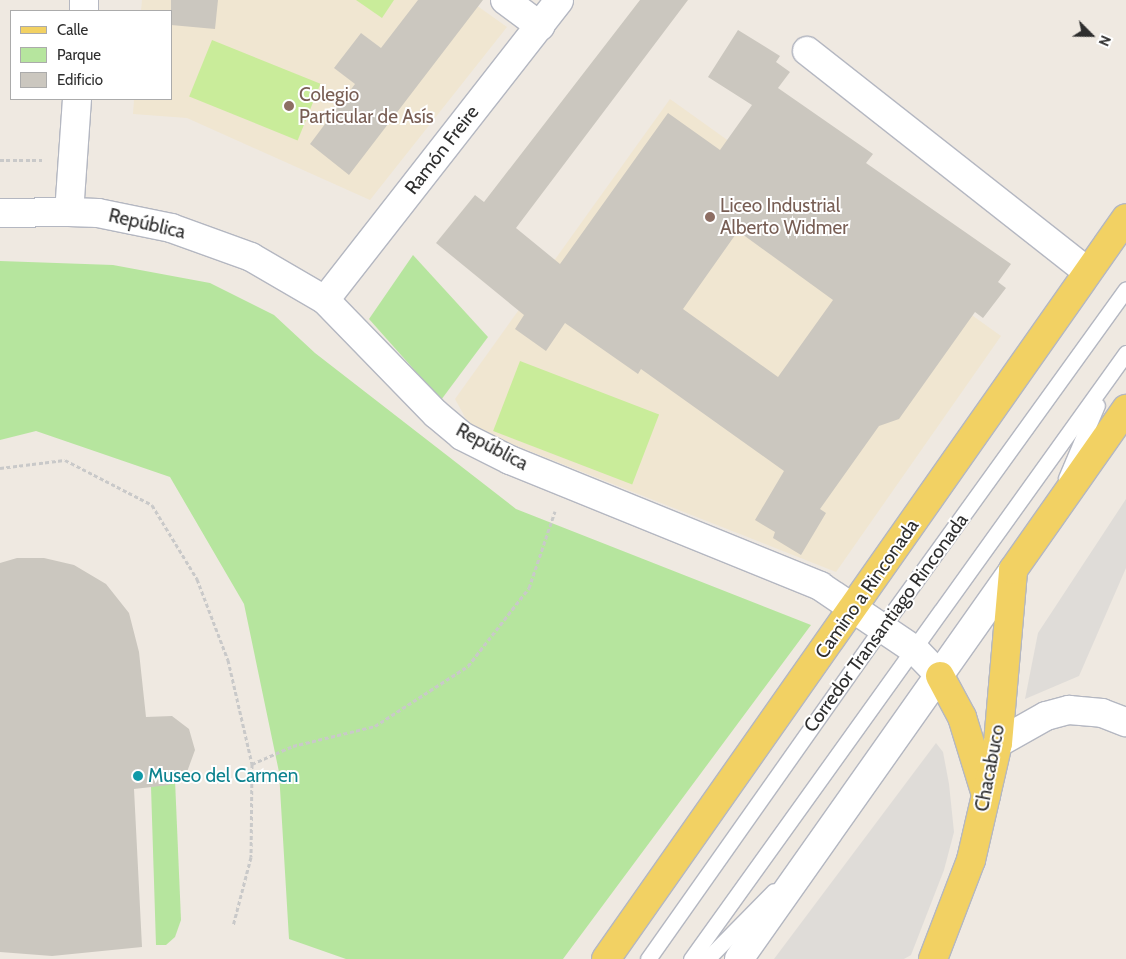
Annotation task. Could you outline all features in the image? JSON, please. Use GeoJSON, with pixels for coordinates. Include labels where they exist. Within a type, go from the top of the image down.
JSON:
{"type":"FeatureCollection","features":[{"type":"Feature","properties":{"kind":"main road","name":"Camino a Rinconada"},"geometry":{"type":"LineString","coordinates":[[606,959],[855,607],[1087,271],[1126,218]]}},
{"type":"Feature","properties":{"kind":"main road"},"geometry":{"type":"LineString","coordinates":[[1013,570],[1126,409]]}},
{"type":"Feature","properties":{"kind":"main road","name":"Chacabuco"},"geometry":{"type":"LineString","coordinates":[[933,959],[971,860],[998,743],[1013,570]]}},
{"type":"Feature","properties":{"kind":"main road"},"geometry":{"type":"LineString","coordinates":[[940,676],[962,717],[986,796]]}},
{"type":"Feature","properties":{"kind":"street"},"geometry":{"type":"LineString","coordinates":[[505,0],[540,26]]}},
{"type":"Feature","properties":{"kind":"street","name":"Ramón Freire"},"geometry":{"type":"LineString","coordinates":[[325,300],[559,0]]}},
{"type":"Feature","properties":{"kind":"street"},"geometry":{"type":"LineString","coordinates":[[807,51],[1087,271]]}},
{"type":"Feature","properties":{"kind":"street"},"geometry":{"type":"LineString","coordinates":[[69,212],[77,100]]}},
{"type":"Feature","properties":{"kind":"street","name":"República"},"geometry":{"type":"LineString","coordinates":[[0,214],[69,212],[138,220],[210,241],[252,257],[325,300],[436,414],[462,436],[564,482],[787,571],[855,607],[883,626],[915,650],[940,676]]}},
{"type":"Feature","properties":{"kind":"street"},"geometry":{"type":"LineString","coordinates":[[739,959],[1013,570]]}},
{"type":"Feature","properties":{"kind":"street"},"geometry":{"type":"LineString","coordinates":[[998,743],[1046,716],[1069,710],[1102,713],[1126,722]]}},
{"type":"Feature","properties":{"kind":"lane","name":"Corredor Transantiago Rinconada"},"geometry":{"type":"LineString","coordinates":[[648,959],[883,626],[1126,290]]}},
{"type":"Feature","properties":{"kind":"lane","name":"Corredor Transantiago Rinconada"},"geometry":{"type":"LineString","coordinates":[[691,959],[915,650],[1126,353]]}},
{"type":"Feature","properties":{"kind":"lane","name":"Corredor Transantiago Rinconada"},"geometry":{"type":"LineString","coordinates":[[1051,514],[1108,378]]}},
{"type":"Feature","properties":{"kind":"lane"},"geometry":{"type":"LineString","coordinates":[[707,959],[816,849]]}},
{"type":"Feature","properties":{"kind":"path"},"geometry":{"type":"LineString","coordinates":[[0,160],[73,161]]}},
{"type":"Feature","properties":{"kind":"path"},"geometry":{"type":"LineString","coordinates":[[0,468],[65,460],[152,505],[197,579],[228,660],[252,764],[251,857],[233,926]]}},
{"type":"Feature","properties":{"kind":"path"},"geometry":{"type":"LineString","coordinates":[[252,764],[293,746],[375,726],[468,666],[529,588],[564,482]]}},
{"type":"Feature","properties":{"kind":"shaded area","name":"Colegio Particular de Asís"},"geometry":{"type":"Polygon","coordinates":[[[142,0],[469,0],[507,27],[370,200],[187,118],[133,114],[134,100],[172,100],[172,10],[141,10],[142,0]]]}},
{"type":"Feature","properties":{"kind":"shaded area","name":"Liceo Industrial Alberto Widmer"},"geometry":{"type":"Polygon","coordinates":[[[670,99],[1001,336],[836,572],[471,428],[455,399],[670,99]]]}},
{"type":"Feature","properties":{"kind":"shaded area"},"geometry":{"type":"Polygon","coordinates":[[[1126,499],[1126,568],[1079,676],[1025,699],[1038,633],[1126,499]]]}},
{"type":"Feature","properties":{"kind":"shaded area"},"geometry":{"type":"Polygon","coordinates":[[[936,743],[943,752],[949,784],[954,832],[944,870],[911,955],[904,959],[774,959],[936,743]]]}},
{"type":"Feature","properties":{"kind":"green space"},"geometry":{"type":"Polygon","coordinates":[[[356,0],[394,0],[382,18],[356,0]]]}},
{"type":"Feature","properties":{"kind":"green space"},"geometry":{"type":"Polygon","coordinates":[[[212,40],[320,84],[298,140],[189,97],[212,40]]]}},
{"type":"Feature","properties":{"kind":"green space"},"geometry":{"type":"Polygon","coordinates":[[[413,255],[488,337],[441,400],[369,319],[413,255]]]}},
{"type":"Feature","properties":{"kind":"green space"},"geometry":{"type":"Polygon","coordinates":[[[0,261],[113,265],[210,283],[274,315],[315,353],[516,509],[811,625],[563,959],[346,959],[289,939],[279,772],[244,604],[170,477],[36,431],[0,440],[0,261]]]}},
{"type":"Feature","properties":{"kind":"green space"},"geometry":{"type":"Polygon","coordinates":[[[520,361],[659,414],[632,484],[493,431],[520,361]]]}},
{"type":"Feature","properties":{"kind":"green space"},"geometry":{"type":"Polygon","coordinates":[[[175,780],[181,920],[175,937],[166,945],[156,945],[151,787],[175,780]]]}},
{"type":"Feature","properties":{"kind":"building"},"geometry":{"type":"Polygon","coordinates":[[[171,0],[218,0],[215,29],[172,25],[171,0]]]}},
{"type":"Feature","properties":{"kind":"building"},"geometry":{"type":"Polygon","coordinates":[[[418,0],[483,0],[349,175],[310,144],[355,84],[334,68],[361,33],[381,48],[418,0]]]}},
{"type":"Feature","properties":{"kind":"building"},"geometry":{"type":"Polygon","coordinates":[[[640,0],[688,0],[516,228],[560,264],[668,113],[720,150],[752,105],[708,77],[738,30],[780,56],[776,62],[790,72],[778,88],[873,154],[866,163],[1011,264],[998,282],[1006,288],[983,318],[975,312],[899,419],[879,426],[820,509],[826,513],[801,555],[773,538],[775,532],[755,520],[784,471],[641,369],[638,374],[565,323],[546,351],[515,329],[524,315],[436,243],[475,195],[484,202],[640,0]],[[738,231],[683,309],[778,377],[833,300],[738,231]]]}},
{"type":"Feature","properties":{"kind":"building"},"geometry":{"type":"Polygon","coordinates":[[[17,558],[44,558],[74,565],[106,584],[129,613],[139,652],[146,717],[172,716],[189,729],[195,750],[187,772],[169,785],[134,789],[142,947],[52,956],[0,952],[0,563],[17,558]]]}},
{"type":"Feature","properties":{"kind":"place","name":"Colegio Particular de Asís"},"geometry":{"type":"Point","coordinates":[289,106]}},
{"type":"Feature","properties":{"kind":"place","name":"Liceo Industrial Alberto Widmer"},"geometry":{"type":"Point","coordinates":[710,217]}},
{"type":"Feature","properties":{"kind":"place","name":"Museo del Carmen"},"geometry":{"type":"Point","coordinates":[138,776]}}]}
